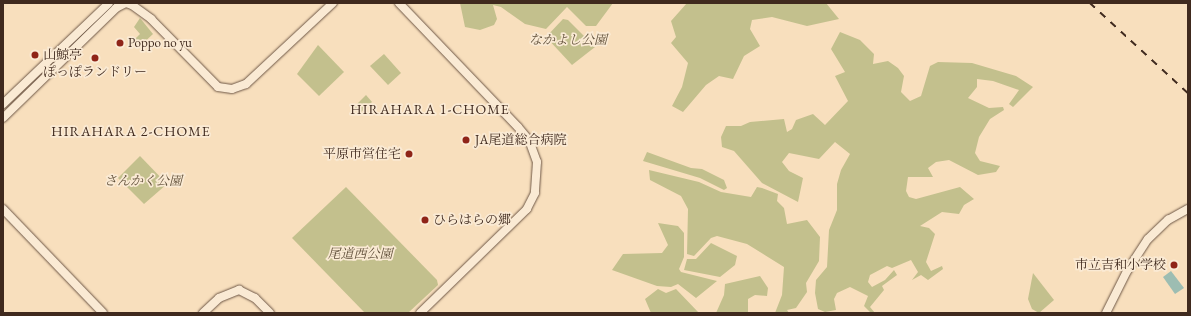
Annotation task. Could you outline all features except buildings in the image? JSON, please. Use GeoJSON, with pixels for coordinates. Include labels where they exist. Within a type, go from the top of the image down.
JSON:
{"type":"FeatureCollection","features":[{"type":"Feature","properties":{"kind":"street"},"geometry":{"type":"LineString","coordinates":[[3,118],[85,33],[109,3]]}},
{"type":"Feature","properties":{"kind":"street"},"geometry":{"type":"LineString","coordinates":[[3,104],[85,33],[116,8],[126,3],[132,5],[151,19],[218,87],[240,87],[333,3]]}},
{"type":"Feature","properties":{"kind":"street"},"geometry":{"type":"LineString","coordinates":[[140,3],[164,27],[177,45]]}},
{"type":"Feature","properties":{"kind":"street"},"geometry":{"type":"LineString","coordinates":[[399,3],[518,127],[529,140],[537,162],[535,193],[527,209],[420,313]]}},
{"type":"Feature","properties":{"kind":"street"},"geometry":{"type":"LineString","coordinates":[[3,209],[103,313]]}},
{"type":"Feature","properties":{"kind":"street"},"geometry":{"type":"LineString","coordinates":[[1106,313],[1127,271],[1148,239],[1168,220],[1188,209]]}},
{"type":"Feature","properties":{"kind":"street"},"geometry":{"type":"LineString","coordinates":[[203,313],[219,298],[239,290],[255,298],[270,313]]}},
{"type":"Feature","properties":{"kind":"green space"},"geometry":{"type":"Polygon","coordinates":[[[460,3],[613,3],[596,26],[586,26],[567,7],[546,29],[525,24],[501,7],[493,5],[497,19],[494,25],[480,30],[465,27],[460,3]]]}},
{"type":"Feature","properties":{"kind":"green space"},"geometry":{"type":"Polygon","coordinates":[[[687,3],[826,3],[839,19],[807,26],[772,17],[752,20],[750,29],[760,46],[744,56],[733,79],[719,76],[706,85],[683,112],[672,106],[682,87],[688,63],[671,43],[676,37],[671,21],[687,3]]]}},
{"type":"Feature","properties":{"kind":"green space"},"geometry":{"type":"Polygon","coordinates":[[[140,18],[153,34],[138,48],[132,42],[140,34],[134,27],[140,18]]]}},
{"type":"Feature","properties":{"kind":"green space","name":"なかよし公園"},"geometry":{"type":"Polygon","coordinates":[[[563,19],[568,20],[595,47],[572,65],[546,37],[563,19]]]}},
{"type":"Feature","properties":{"kind":"green space"},"geometry":{"type":"Polygon","coordinates":[[[840,32],[860,40],[874,54],[873,64],[888,61],[898,68],[904,76],[901,92],[910,101],[921,96],[930,66],[938,62],[972,63],[1016,76],[1033,87],[1013,107],[1009,104],[1019,90],[993,81],[977,79],[977,87],[968,98],[989,108],[1003,107],[1004,110],[990,119],[979,137],[975,153],[980,161],[1000,166],[996,172],[978,175],[949,160],[936,162],[928,168],[933,177],[908,177],[906,191],[909,197],[916,199],[960,187],[974,199],[964,205],[959,214],[942,212],[920,226],[929,228],[935,234],[926,262],[931,271],[942,266],[943,269],[928,280],[921,275],[912,280],[918,272],[911,260],[892,268],[887,266],[870,275],[868,282],[872,287],[885,280],[894,270],[897,275],[882,286],[884,290],[870,307],[875,313],[871,313],[864,306],[868,296],[850,287],[837,293],[834,299],[836,310],[825,312],[818,309],[815,293],[816,280],[827,267],[829,230],[837,210],[837,184],[841,170],[850,154],[835,142],[819,159],[789,153],[782,162],[789,171],[803,178],[798,202],[762,183],[734,151],[722,147],[721,137],[726,126],[741,126],[750,122],[784,119],[787,132],[792,129],[796,120],[813,114],[825,125],[848,101],[835,76],[845,72],[831,49],[840,32]]]}},
{"type":"Feature","properties":{"kind":"green space"},"geometry":{"type":"Polygon","coordinates":[[[318,45],[344,72],[319,96],[297,74],[318,45]]]}},
{"type":"Feature","properties":{"kind":"green space"},"geometry":{"type":"Polygon","coordinates":[[[384,54],[401,73],[388,85],[370,66],[384,54]]]}},
{"type":"Feature","properties":{"kind":"green space"},"geometry":{"type":"Polygon","coordinates":[[[366,95],[372,102],[360,113],[354,107],[366,95]]]}},
{"type":"Feature","properties":{"kind":"green space"},"geometry":{"type":"Polygon","coordinates":[[[647,152],[691,168],[702,169],[724,180],[727,188],[724,190],[700,178],[643,161],[647,152]]]}},
{"type":"Feature","properties":{"kind":"green space","name":"さんかく公園"},"geometry":{"type":"Polygon","coordinates":[[[140,156],[167,184],[144,204],[118,178],[140,156]]]}},
{"type":"Feature","properties":{"kind":"green space"},"geometry":{"type":"Polygon","coordinates":[[[649,170],[699,182],[721,192],[751,197],[757,187],[762,188],[778,194],[777,201],[784,208],[787,224],[807,220],[820,237],[819,261],[806,283],[807,292],[796,308],[787,310],[789,313],[775,313],[782,295],[784,267],[747,244],[717,236],[711,238],[694,256],[687,254],[688,209],[681,196],[650,180],[649,170]]]}},
{"type":"Feature","properties":{"kind":"green space","name":"尾道西公園"},"geometry":{"type":"Polygon","coordinates":[[[346,187],[437,280],[438,285],[408,313],[365,313],[292,238],[346,187]]]}},
{"type":"Feature","properties":{"kind":"green space"},"geometry":{"type":"Polygon","coordinates":[[[658,223],[678,226],[684,233],[684,257],[679,269],[681,272],[717,281],[696,298],[678,284],[671,287],[657,286],[612,270],[623,254],[662,253],[668,245],[658,223]]]}},
{"type":"Feature","properties":{"kind":"green space"},"geometry":{"type":"Polygon","coordinates":[[[711,243],[737,256],[735,265],[720,277],[684,270],[687,259],[696,259],[711,243]]]}},
{"type":"Feature","properties":{"kind":"green space"},"geometry":{"type":"Polygon","coordinates":[[[1033,273],[1054,300],[1039,313],[1032,309],[1028,299],[1033,273]]]}},
{"type":"Feature","properties":{"kind":"green space"},"geometry":{"type":"Polygon","coordinates":[[[760,276],[768,288],[767,296],[755,295],[748,299],[748,313],[716,313],[724,295],[725,284],[760,276]]]}},
{"type":"Feature","properties":{"kind":"green space"},"geometry":{"type":"Polygon","coordinates":[[[658,289],[666,293],[676,289],[699,313],[651,313],[645,299],[658,289]]]}},
{"type":"Feature","properties":{"kind":"water"},"geometry":{"type":"Polygon","coordinates":[[[1171,271],[1184,288],[1175,294],[1163,277],[1171,271]]]}},
{"type":"Feature","properties":{"kind":"railway"},"geometry":{"type":"LineString","coordinates":[[1090,3],[1188,93]]}},
{"type":"Feature","properties":{"kind":"place","name":"Poppo no yu"},"geometry":{"type":"Point","coordinates":[120,43]}},
{"type":"Feature","properties":{"kind":"place","name":"山鯨亭"},"geometry":{"type":"Point","coordinates":[35,55]}},
{"type":"Feature","properties":{"kind":"place","name":"ぽっぽランドリー"},"geometry":{"type":"Point","coordinates":[95,58]}},
{"type":"Feature","properties":{"kind":"place","name":"JA尾道総合病院"},"geometry":{"type":"Point","coordinates":[466,140]}},
{"type":"Feature","properties":{"kind":"place","name":"平原市営住宅"},"geometry":{"type":"Point","coordinates":[409,154]}},
{"type":"Feature","properties":{"kind":"place","name":"ひらはらの郷"},"geometry":{"type":"Point","coordinates":[425,220]}},
{"type":"Feature","properties":{"kind":"place","name":"市立吉和小学校"},"geometry":{"type":"Point","coordinates":[1174,265]}},
{"type":"Feature","properties":{"kind":"district","name":"HIRAHARA 1-CHOME"},"geometry":{"type":"Point","coordinates":[430,109]}},
{"type":"Feature","properties":{"kind":"district","name":"HIRAHARA 2-CHOME"},"geometry":{"type":"Point","coordinates":[131,131]}}]}
